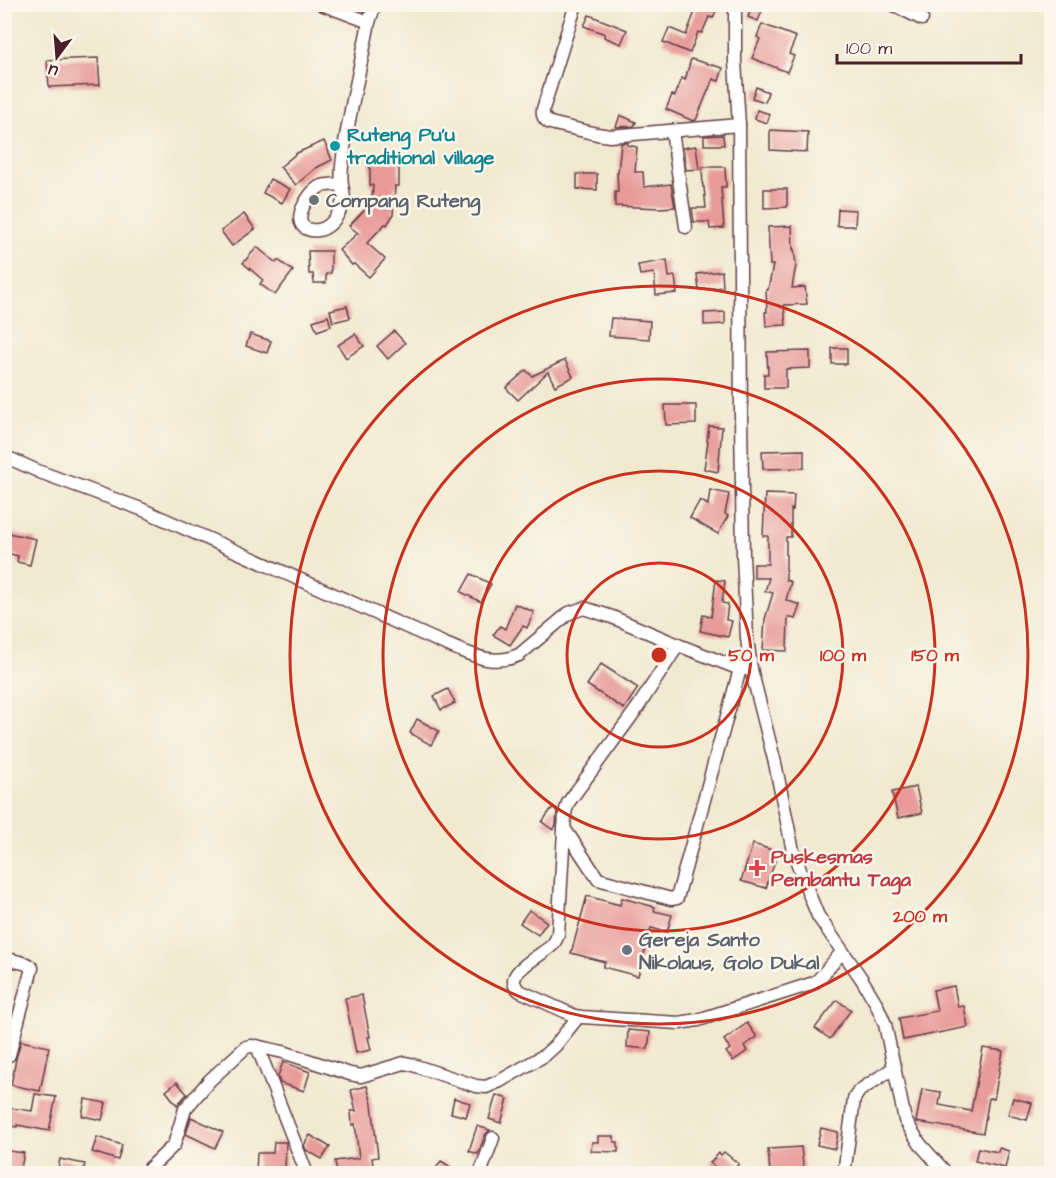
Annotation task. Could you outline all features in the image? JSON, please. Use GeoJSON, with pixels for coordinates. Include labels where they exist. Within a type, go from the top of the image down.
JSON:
{"type":"FeatureCollection","features":[{"type":"Feature","properties":{"kind":"street"},"geometry":{"type":"LineString","coordinates":[[321,4],[369,22]]}},
{"type":"Feature","properties":{"kind":"street"},"geometry":{"type":"LineString","coordinates":[[341,184],[344,150],[369,22],[375,4]]}},
{"type":"Feature","properties":{"kind":"street"},"geometry":{"type":"LineString","coordinates":[[576,4],[542,112],[550,123],[597,134],[625,135],[739,125]]}},
{"type":"Feature","properties":{"kind":"street"},"geometry":{"type":"LineString","coordinates":[[564,828],[598,879],[671,900],[677,898],[745,669],[747,638],[743,556],[739,125],[735,62],[735,4]]}},
{"type":"Feature","properties":{"kind":"street"},"geometry":{"type":"LineString","coordinates":[[892,4],[922,19]]}},
{"type":"Feature","properties":{"kind":"street"},"geometry":{"type":"LineString","coordinates":[[672,131],[686,227]]}},
{"type":"Feature","properties":{"kind":"street"},"geometry":{"type":"LineString","coordinates":[[4,456],[40,472],[141,509],[487,660],[501,661],[519,655],[569,613],[584,608],[745,669]]}},
{"type":"Feature","properties":{"kind":"street"},"geometry":{"type":"LineString","coordinates":[[678,645],[638,707],[570,799],[565,813],[558,935],[550,947],[519,970],[513,979],[516,988],[578,1017],[679,1023],[698,1020],[813,983],[843,952]]}},
{"type":"Feature","properties":{"kind":"street"},"geometry":{"type":"LineString","coordinates":[[745,669],[775,763],[793,851],[818,916],[876,1003],[885,1024],[905,1120],[920,1144],[947,1173]]}},
{"type":"Feature","properties":{"kind":"street"},"geometry":{"type":"LineString","coordinates":[[4,958],[27,964],[32,968],[9,1055]]}},
{"type":"Feature","properties":{"kind":"street"},"geometry":{"type":"LineString","coordinates":[[146,1173],[174,1145],[185,1109],[210,1080],[243,1049],[251,1046],[283,1052],[350,1074],[365,1076],[404,1063],[476,1086],[486,1087],[544,1055],[555,1046],[578,1017]]}},
{"type":"Feature","properties":{"kind":"street"},"geometry":{"type":"LineString","coordinates":[[257,1046],[307,1173]]}},
{"type":"Feature","properties":{"kind":"street"},"geometry":{"type":"LineString","coordinates":[[844,1173],[854,1099],[859,1091],[895,1067]]}},
{"type":"Feature","properties":{"kind":"street"},"geometry":{"type":"LineString","coordinates":[[480,1173],[494,1138]]}},
{"type":"Feature","properties":{"kind":"building"},"geometry":{"type":"Polygon","coordinates":[[[698,4],[719,4],[713,18],[709,17],[702,33],[698,32],[690,53],[663,42],[669,28],[686,35],[698,4]]]}},
{"type":"Feature","properties":{"kind":"building"},"geometry":{"type":"Polygon","coordinates":[[[753,4],[765,4],[758,21],[748,17],[753,4]]]}},
{"type":"Feature","properties":{"kind":"building"},"geometry":{"type":"Polygon","coordinates":[[[589,15],[627,30],[621,44],[604,37],[605,34],[584,26],[589,15]]]}},
{"type":"Feature","properties":{"kind":"building"},"geometry":{"type":"Polygon","coordinates":[[[762,24],[796,37],[789,54],[794,56],[787,72],[752,58],[760,39],[757,37],[762,24]]]}},
{"type":"Feature","properties":{"kind":"building"},"geometry":{"type":"Polygon","coordinates":[[[98,58],[100,85],[49,87],[47,60],[98,58]]]}},
{"type":"Feature","properties":{"kind":"building"},"geometry":{"type":"Polygon","coordinates":[[[691,59],[723,68],[719,81],[713,79],[696,120],[693,121],[666,109],[672,95],[675,96],[682,78],[685,80],[691,59]]]}},
{"type":"Feature","properties":{"kind":"building"},"geometry":{"type":"Polygon","coordinates":[[[756,87],[768,92],[765,102],[752,98],[756,87]]]}},
{"type":"Feature","properties":{"kind":"building"},"geometry":{"type":"Polygon","coordinates":[[[757,110],[770,114],[767,123],[755,119],[757,110]]]}},
{"type":"Feature","properties":{"kind":"building"},"geometry":{"type":"Polygon","coordinates":[[[620,115],[636,122],[634,126],[616,127],[620,115]]]}},
{"type":"Feature","properties":{"kind":"building"},"geometry":{"type":"Polygon","coordinates":[[[770,130],[808,132],[807,152],[770,150],[770,130]]]}},
{"type":"Feature","properties":{"kind":"building"},"geometry":{"type":"Polygon","coordinates":[[[723,135],[724,145],[704,145],[704,136],[723,135]]]}},
{"type":"Feature","properties":{"kind":"building"},"geometry":{"type":"Polygon","coordinates":[[[324,141],[332,160],[316,168],[296,185],[280,167],[297,153],[324,141]]]}},
{"type":"Feature","properties":{"kind":"building"},"geometry":{"type":"Polygon","coordinates":[[[621,143],[637,147],[635,172],[643,172],[644,187],[671,184],[675,207],[615,206],[621,143]]]}},
{"type":"Feature","properties":{"kind":"building"},"geometry":{"type":"Polygon","coordinates":[[[696,146],[699,169],[686,170],[683,148],[696,146]]]}},
{"type":"Feature","properties":{"kind":"building"},"geometry":{"type":"Polygon","coordinates":[[[370,161],[399,162],[399,186],[395,186],[393,215],[387,225],[385,224],[367,243],[385,259],[369,277],[354,264],[352,265],[339,250],[358,233],[349,226],[372,202],[373,185],[370,185],[370,161]]]}},
{"type":"Feature","properties":{"kind":"building"},"geometry":{"type":"Polygon","coordinates":[[[702,167],[725,167],[726,187],[721,187],[724,228],[710,229],[709,222],[694,222],[692,208],[706,208],[702,167]]]}},
{"type":"Feature","properties":{"kind":"building"},"geometry":{"type":"Polygon","coordinates":[[[577,174],[597,174],[597,190],[577,189],[577,174]]]}},
{"type":"Feature","properties":{"kind":"building"},"geometry":{"type":"Polygon","coordinates":[[[270,179],[290,189],[282,203],[263,193],[270,179]]]}},
{"type":"Feature","properties":{"kind":"building"},"geometry":{"type":"Polygon","coordinates":[[[764,189],[787,189],[787,207],[764,208],[764,189]]]}},
{"type":"Feature","properties":{"kind":"building"},"geometry":{"type":"Polygon","coordinates":[[[838,209],[856,210],[855,226],[837,226],[838,209]]]}},
{"type":"Feature","properties":{"kind":"building"},"geometry":{"type":"Polygon","coordinates":[[[244,214],[255,229],[232,246],[221,231],[244,214]]]}},
{"type":"Feature","properties":{"kind":"building"},"geometry":{"type":"Polygon","coordinates":[[[792,226],[796,265],[792,288],[805,287],[807,304],[784,305],[786,325],[766,326],[766,290],[768,290],[773,265],[770,265],[768,227],[792,226]]]}},
{"type":"Feature","properties":{"kind":"building"},"geometry":{"type":"Polygon","coordinates":[[[257,247],[276,263],[278,260],[293,271],[275,295],[260,284],[263,280],[243,263],[257,247]]]}},
{"type":"Feature","properties":{"kind":"building"},"geometry":{"type":"Polygon","coordinates":[[[308,251],[331,251],[331,273],[326,274],[326,283],[314,283],[313,274],[309,274],[308,251]]]}},
{"type":"Feature","properties":{"kind":"building"},"geometry":{"type":"Polygon","coordinates":[[[667,260],[669,277],[675,276],[677,293],[656,295],[654,273],[640,275],[638,265],[667,260]]]}},
{"type":"Feature","properties":{"kind":"building"},"geometry":{"type":"Polygon","coordinates":[[[722,271],[723,287],[699,290],[697,274],[722,271]]]}},
{"type":"Feature","properties":{"kind":"building"},"geometry":{"type":"Polygon","coordinates":[[[347,306],[350,318],[333,322],[330,310],[347,306]]]}},
{"type":"Feature","properties":{"kind":"building"},"geometry":{"type":"Polygon","coordinates":[[[725,312],[725,324],[704,325],[704,313],[725,312]]]}},
{"type":"Feature","properties":{"kind":"building"},"geometry":{"type":"Polygon","coordinates":[[[328,316],[331,326],[317,331],[313,321],[328,316]]]}},
{"type":"Feature","properties":{"kind":"building"},"geometry":{"type":"Polygon","coordinates":[[[611,318],[650,321],[649,339],[609,336],[611,318]]]}},
{"type":"Feature","properties":{"kind":"building"},"geometry":{"type":"Polygon","coordinates":[[[394,331],[405,343],[388,359],[377,346],[394,331]]]}},
{"type":"Feature","properties":{"kind":"building"},"geometry":{"type":"Polygon","coordinates":[[[250,334],[271,341],[267,353],[246,346],[250,334]]]}},
{"type":"Feature","properties":{"kind":"building"},"geometry":{"type":"Polygon","coordinates":[[[355,334],[364,346],[346,358],[338,345],[355,334]]]}},
{"type":"Feature","properties":{"kind":"building"},"geometry":{"type":"Polygon","coordinates":[[[832,348],[847,348],[847,364],[832,364],[832,348]]]}},
{"type":"Feature","properties":{"kind":"building"},"geometry":{"type":"Polygon","coordinates":[[[810,351],[810,368],[786,369],[786,388],[764,388],[764,374],[768,374],[767,352],[810,351]]]}},
{"type":"Feature","properties":{"kind":"building"},"geometry":{"type":"Polygon","coordinates":[[[565,360],[573,377],[555,386],[548,372],[518,400],[506,388],[526,370],[532,376],[565,360]]]}},
{"type":"Feature","properties":{"kind":"building"},"geometry":{"type":"Polygon","coordinates":[[[665,405],[696,405],[696,424],[666,425],[665,405]]]}},
{"type":"Feature","properties":{"kind":"building"},"geometry":{"type":"Polygon","coordinates":[[[709,426],[722,427],[718,472],[704,469],[709,426]]]}},
{"type":"Feature","properties":{"kind":"building"},"geometry":{"type":"Polygon","coordinates":[[[804,450],[804,468],[763,469],[762,451],[804,450]]]}},
{"type":"Feature","properties":{"kind":"building"},"geometry":{"type":"Polygon","coordinates":[[[710,490],[729,494],[725,514],[728,516],[718,534],[690,518],[700,500],[708,505],[710,490]]]}},
{"type":"Feature","properties":{"kind":"building"},"geometry":{"type":"Polygon","coordinates":[[[765,494],[794,495],[793,510],[791,509],[791,537],[786,537],[786,580],[791,582],[786,600],[800,605],[795,619],[788,617],[787,651],[763,650],[765,619],[773,593],[765,591],[769,578],[754,578],[754,564],[768,564],[768,536],[763,536],[765,494]]]}},
{"type":"Feature","properties":{"kind":"building"},"geometry":{"type":"Polygon","coordinates":[[[4,532],[36,539],[30,565],[17,562],[18,556],[4,552],[4,532]]]}},
{"type":"Feature","properties":{"kind":"building"},"geometry":{"type":"Polygon","coordinates":[[[471,574],[491,584],[481,602],[461,592],[471,574]]]}},
{"type":"Feature","properties":{"kind":"building"},"geometry":{"type":"Polygon","coordinates":[[[716,580],[725,581],[722,603],[728,604],[726,620],[732,621],[728,637],[700,631],[703,615],[711,617],[716,580]]]}},
{"type":"Feature","properties":{"kind":"building"},"geometry":{"type":"Polygon","coordinates":[[[515,604],[534,612],[527,628],[523,626],[510,645],[493,635],[500,626],[505,629],[515,604]]]}},
{"type":"Feature","properties":{"kind":"building"},"geometry":{"type":"Polygon","coordinates":[[[601,664],[638,688],[624,709],[587,685],[601,664]]]}},
{"type":"Feature","properties":{"kind":"building"},"geometry":{"type":"Polygon","coordinates":[[[448,689],[455,703],[441,710],[434,696],[448,689]]]}},
{"type":"Feature","properties":{"kind":"building"},"geometry":{"type":"Polygon","coordinates":[[[417,719],[439,731],[431,745],[410,733],[417,719]]]}},
{"type":"Feature","properties":{"kind":"building"},"geometry":{"type":"Polygon","coordinates":[[[916,787],[922,813],[898,818],[892,792],[916,787]]]}},
{"type":"Feature","properties":{"kind":"building"},"geometry":{"type":"Polygon","coordinates":[[[552,808],[557,811],[556,825],[553,830],[542,822],[552,808]]]}},
{"type":"Feature","properties":{"kind":"building"},"geometry":{"type":"Polygon","coordinates":[[[753,844],[778,852],[766,888],[741,881],[753,844]]]}},
{"type":"Feature","properties":{"kind":"building"},"geometry":{"type":"Polygon","coordinates":[[[587,896],[620,905],[622,898],[655,907],[654,911],[672,915],[667,932],[651,928],[638,976],[603,967],[605,962],[571,953],[587,896]]]}},
{"type":"Feature","properties":{"kind":"building"},"geometry":{"type":"Polygon","coordinates":[[[529,910],[547,922],[538,935],[520,923],[529,910]]]}},
{"type":"Feature","properties":{"kind":"building"},"geometry":{"type":"Polygon","coordinates":[[[954,986],[958,1007],[964,1006],[968,1027],[903,1040],[899,1018],[937,1011],[933,990],[954,986]]]}},
{"type":"Feature","properties":{"kind":"building"},"geometry":{"type":"Polygon","coordinates":[[[362,995],[371,1050],[356,1053],[345,998],[362,995]]]}},
{"type":"Feature","properties":{"kind":"building"},"geometry":{"type":"Polygon","coordinates":[[[837,1000],[851,1010],[830,1039],[815,1028],[837,1000]]]}},
{"type":"Feature","properties":{"kind":"building"},"geometry":{"type":"Polygon","coordinates":[[[747,1023],[757,1037],[744,1046],[747,1051],[733,1061],[726,1052],[730,1049],[724,1040],[747,1023]]]}},
{"type":"Feature","properties":{"kind":"building"},"geometry":{"type":"Polygon","coordinates":[[[628,1030],[650,1032],[648,1049],[627,1047],[628,1030]]]}},
{"type":"Feature","properties":{"kind":"building"},"geometry":{"type":"Polygon","coordinates":[[[21,1041],[49,1047],[40,1091],[11,1085],[21,1041]]]}},
{"type":"Feature","properties":{"kind":"building"},"geometry":{"type":"Polygon","coordinates":[[[983,1048],[1003,1051],[994,1099],[989,1098],[983,1133],[916,1122],[922,1089],[941,1092],[939,1105],[971,1111],[983,1048]]]}},
{"type":"Feature","properties":{"kind":"building"},"geometry":{"type":"Polygon","coordinates":[[[283,1062],[310,1072],[304,1091],[280,1083],[278,1076],[283,1062]]]}},
{"type":"Feature","properties":{"kind":"building"},"geometry":{"type":"Polygon","coordinates":[[[177,1082],[187,1094],[177,1105],[166,1091],[177,1082]]]}},
{"type":"Feature","properties":{"kind":"building"},"geometry":{"type":"Polygon","coordinates":[[[367,1086],[372,1104],[378,1157],[372,1158],[374,1173],[337,1173],[335,1161],[359,1158],[355,1124],[352,1125],[351,1111],[356,1111],[351,1090],[367,1086]]]}},
{"type":"Feature","properties":{"kind":"building"},"geometry":{"type":"Polygon","coordinates":[[[35,1094],[56,1097],[49,1131],[4,1125],[4,1107],[32,1111],[35,1094]]]}},
{"type":"Feature","properties":{"kind":"building"},"geometry":{"type":"Polygon","coordinates":[[[496,1095],[508,1099],[501,1123],[489,1119],[496,1095]]]}},
{"type":"Feature","properties":{"kind":"building"},"geometry":{"type":"Polygon","coordinates":[[[454,1098],[470,1103],[466,1117],[451,1113],[454,1098]]]}},
{"type":"Feature","properties":{"kind":"building"},"geometry":{"type":"Polygon","coordinates":[[[1013,1098],[1032,1103],[1027,1120],[1008,1115],[1013,1098]]]}},
{"type":"Feature","properties":{"kind":"building"},"geometry":{"type":"Polygon","coordinates":[[[85,1099],[106,1103],[102,1120],[82,1116],[85,1099]]]}},
{"type":"Feature","properties":{"kind":"building"},"geometry":{"type":"Polygon","coordinates":[[[191,1117],[223,1132],[215,1148],[186,1134],[191,1117]]]}},
{"type":"Feature","properties":{"kind":"building"},"geometry":{"type":"Polygon","coordinates":[[[477,1126],[490,1130],[485,1135],[478,1154],[469,1151],[477,1126]]]}},
{"type":"Feature","properties":{"kind":"building"},"geometry":{"type":"Polygon","coordinates":[[[821,1128],[838,1132],[835,1149],[817,1145],[821,1128]]]}},
{"type":"Feature","properties":{"kind":"building"},"geometry":{"type":"Polygon","coordinates":[[[310,1135],[330,1147],[322,1159],[306,1150],[304,1145],[310,1135]]]}},
{"type":"Feature","properties":{"kind":"building"},"geometry":{"type":"Polygon","coordinates":[[[598,1136],[614,1136],[614,1142],[618,1142],[618,1152],[591,1151],[592,1142],[598,1142],[598,1136]]]}},
{"type":"Feature","properties":{"kind":"building"},"geometry":{"type":"Polygon","coordinates":[[[97,1137],[122,1145],[118,1160],[92,1152],[97,1137]]]}},
{"type":"Feature","properties":{"kind":"building"},"geometry":{"type":"Polygon","coordinates":[[[274,1142],[286,1142],[285,1173],[256,1173],[257,1153],[273,1153],[274,1142]]]}},
{"type":"Feature","properties":{"kind":"building"},"geometry":{"type":"Polygon","coordinates":[[[801,1147],[806,1173],[770,1173],[768,1149],[801,1147]]]}},
{"type":"Feature","properties":{"kind":"building"},"geometry":{"type":"Polygon","coordinates":[[[978,1148],[998,1152],[999,1148],[1009,1151],[1005,1168],[975,1161],[978,1148]]]}},
{"type":"Feature","properties":{"kind":"building"},"geometry":{"type":"Polygon","coordinates":[[[9,1151],[24,1153],[20,1173],[5,1173],[9,1151]]]}},
{"type":"Feature","properties":{"kind":"building"},"geometry":{"type":"Polygon","coordinates":[[[724,1152],[739,1164],[736,1167],[744,1173],[723,1173],[710,1163],[719,1153],[721,1155],[724,1152]]]}},
{"type":"Feature","properties":{"kind":"building"},"geometry":{"type":"Polygon","coordinates":[[[60,1159],[85,1164],[83,1173],[57,1173],[60,1159]]]}},
{"type":"Feature","properties":{"kind":"building"},"geometry":{"type":"Polygon","coordinates":[[[441,1161],[460,1173],[433,1173],[441,1161]]]}},
{"type":"Feature","properties":{"kind":"place","name":"Ruteng Pu'u traditional village"},"geometry":{"type":"Point","coordinates":[335,146]}},
{"type":"Feature","properties":{"kind":"place","name":"Compang Ruteng"},"geometry":{"type":"Point","coordinates":[314,200]}},
{"type":"Feature","properties":{"kind":"place","name":"Puskesmas Pembantu Taga"},"geometry":{"type":"Point","coordinates":[757,868]}},
{"type":"Feature","properties":{"kind":"place","name":"Gereja Santo Nikolaus, Golo Dukal"},"geometry":{"type":"Point","coordinates":[627,950]}}]}
